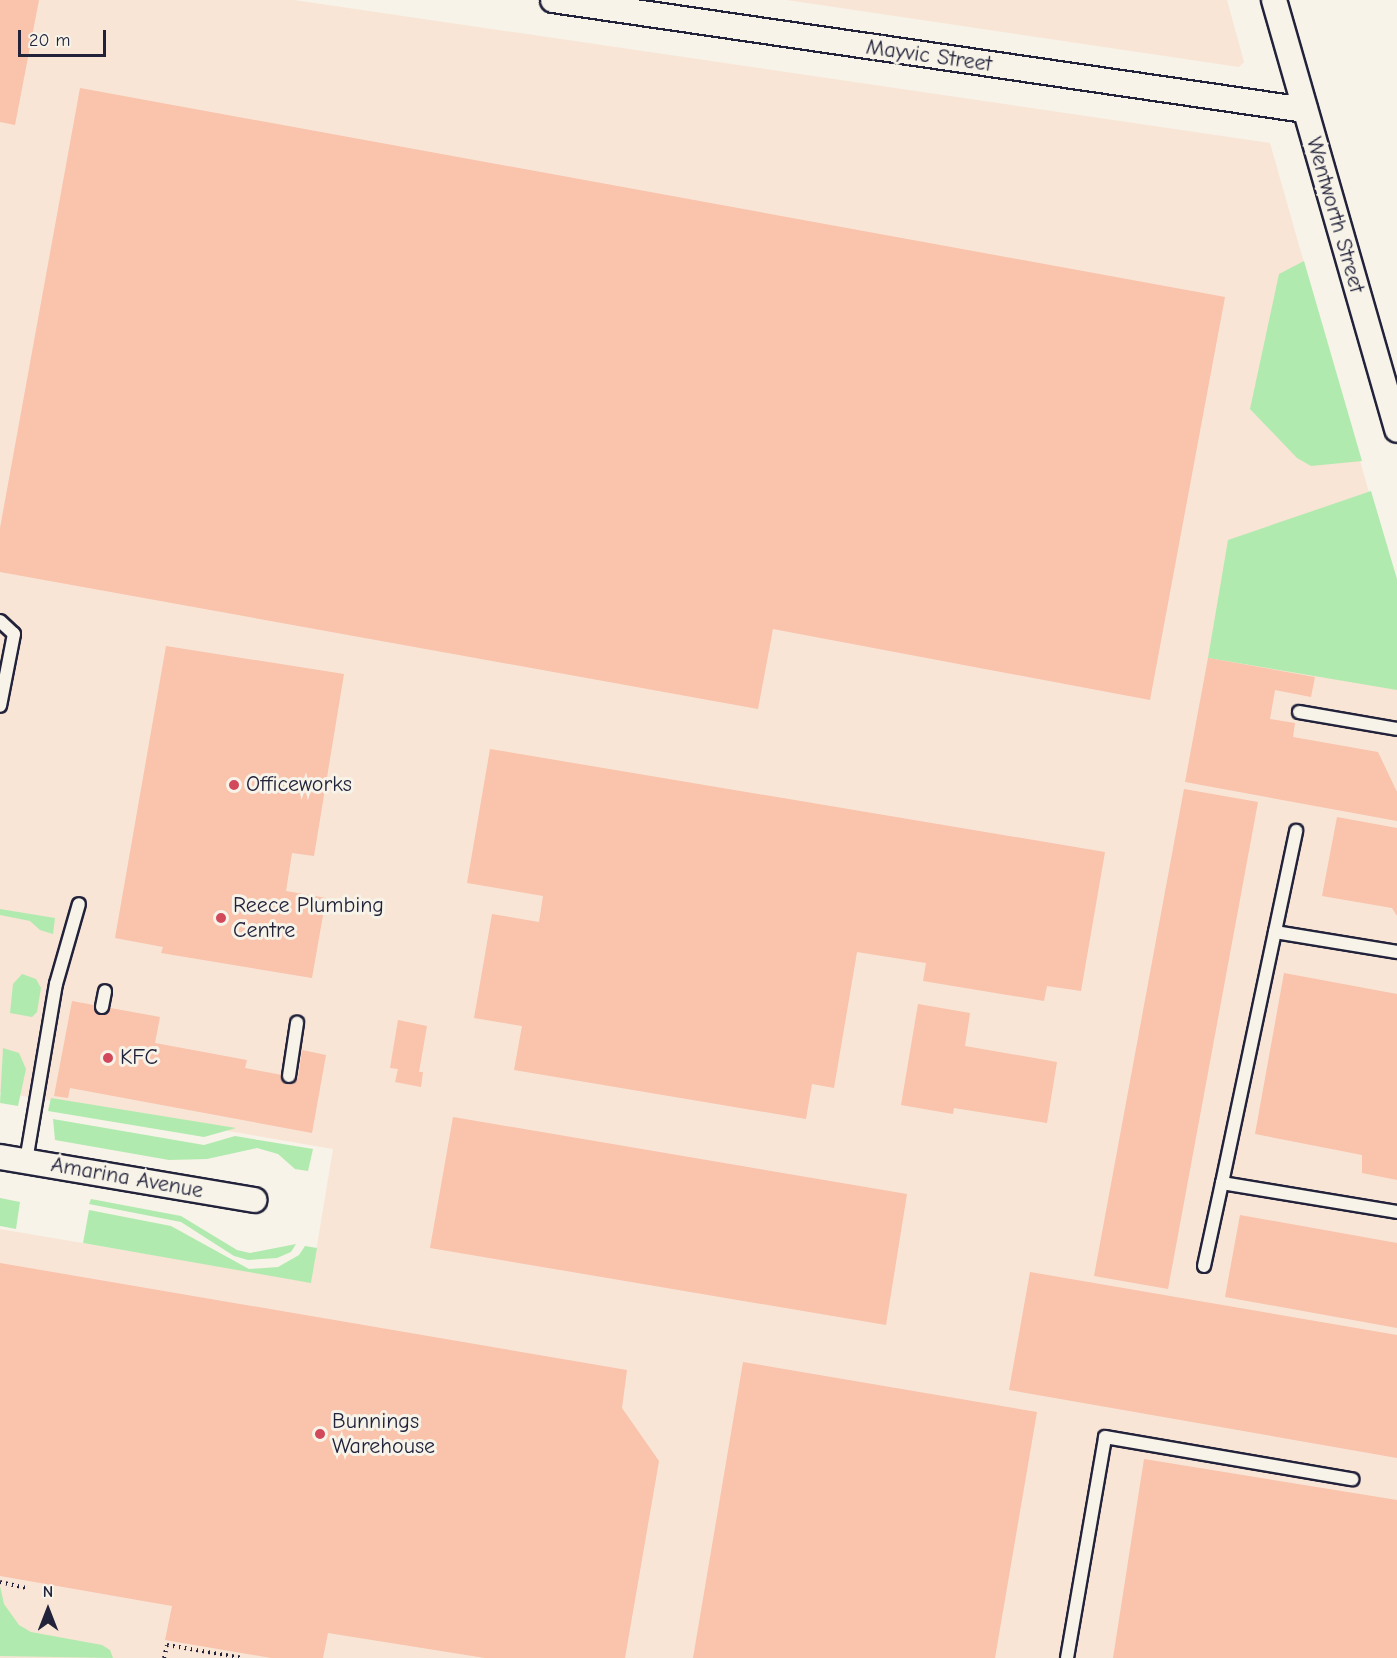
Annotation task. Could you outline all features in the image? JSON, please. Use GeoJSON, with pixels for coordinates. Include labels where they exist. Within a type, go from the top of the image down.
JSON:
{"type":"FeatureCollection","features":[{"type":"Feature","properties":{"kind":"street","name":"Mayvic Street"},"geometry":{"type":"LineString","coordinates":[[553,0],[1305,110]]}},
{"type":"Feature","properties":{"kind":"street","name":"Wentworth Street"},"geometry":{"type":"LineString","coordinates":[[1274,0],[1397,430]]}},
{"type":"Feature","properties":{"kind":"street","name":"Amarina Avenue"},"geometry":{"type":"LineString","coordinates":[[0,1157],[254,1200]]}},
{"type":"Feature","properties":{"kind":"lane"},"geometry":{"type":"LineString","coordinates":[[0,621],[14,634],[0,706]]}},
{"type":"Feature","properties":{"kind":"lane"},"geometry":{"type":"LineString","coordinates":[[1299,712],[1396,732]]}},
{"type":"Feature","properties":{"kind":"lane"},"geometry":{"type":"LineString","coordinates":[[1204,1266],[1296,831]]}},
{"type":"Feature","properties":{"kind":"lane"},"geometry":{"type":"LineString","coordinates":[[26,1161],[56,984],[79,904]]}},
{"type":"Feature","properties":{"kind":"lane"},"geometry":{"type":"LineString","coordinates":[[1275,932],[1397,952]]}},
{"type":"Feature","properties":{"kind":"lane"},"geometry":{"type":"LineString","coordinates":[[102,1007],[105,992]]}},
{"type":"Feature","properties":{"kind":"lane"},"geometry":{"type":"LineString","coordinates":[[289,1076],[297,1023]]}},
{"type":"Feature","properties":{"kind":"lane"},"geometry":{"type":"LineString","coordinates":[[1222,1183],[1397,1212]]}},
{"type":"Feature","properties":{"kind":"lane"},"geometry":{"type":"LineString","coordinates":[[1067,1658],[1105,1437],[1352,1479]]}},
{"type":"Feature","properties":{"kind":"path"},"geometry":{"type":"LineString","coordinates":[[0,1582],[26,1588]]}},
{"type":"Feature","properties":{"kind":"path"},"geometry":{"type":"LineString","coordinates":[[164,1658],[167,1645],[243,1658]]}},
{"type":"Feature","properties":{"kind":"shaded area"},"geometry":{"type":"Polygon","coordinates":[[[0,0],[294,0],[1270,143],[1397,591],[1397,1658],[0,1658],[0,1229],[311,1282],[333,1149],[0,1092],[0,0]]]}},
{"type":"Feature","properties":{"kind":"shaded area"},"geometry":{"type":"Polygon","coordinates":[[[787,0],[1227,0],[1244,62],[1239,67],[787,0]]]}},
{"type":"Feature","properties":{"kind":"green space"},"geometry":{"type":"Polygon","coordinates":[[[1304,261],[1362,461],[1311,466],[1297,458],[1250,409],[1279,274],[1304,261]]]}},
{"type":"Feature","properties":{"kind":"green space"},"geometry":{"type":"Polygon","coordinates":[[[1371,491],[1397,579],[1397,690],[1208,658],[1228,540],[1371,491]]]}},
{"type":"Feature","properties":{"kind":"green space"},"geometry":{"type":"Polygon","coordinates":[[[0,909],[55,918],[53,934],[40,930],[30,921],[0,915],[0,909]]]}},
{"type":"Feature","properties":{"kind":"green space"},"geometry":{"type":"Polygon","coordinates":[[[22,974],[36,979],[41,988],[37,1012],[32,1017],[10,1013],[13,984],[22,974]]]}},
{"type":"Feature","properties":{"kind":"green space"},"geometry":{"type":"Polygon","coordinates":[[[3,1048],[19,1053],[26,1069],[18,1106],[0,1103],[3,1048]]]}},
{"type":"Feature","properties":{"kind":"green space"},"geometry":{"type":"Polygon","coordinates":[[[51,1098],[236,1128],[204,1137],[48,1111],[51,1098]]]}},
{"type":"Feature","properties":{"kind":"green space"},"geometry":{"type":"Polygon","coordinates":[[[53,1119],[204,1145],[235,1136],[313,1149],[308,1171],[295,1169],[278,1154],[257,1148],[207,1159],[169,1160],[55,1140],[53,1119]]]}},
{"type":"Feature","properties":{"kind":"green space"},"geometry":{"type":"Polygon","coordinates":[[[0,1198],[20,1202],[16,1229],[0,1226],[0,1198]]]}},
{"type":"Feature","properties":{"kind":"green space"},"geometry":{"type":"Polygon","coordinates":[[[91,1199],[181,1216],[237,1250],[250,1253],[296,1244],[291,1252],[277,1258],[248,1260],[234,1256],[181,1222],[89,1204],[91,1199]]]}},
{"type":"Feature","properties":{"kind":"green space"},"geometry":{"type":"Polygon","coordinates":[[[89,1210],[171,1226],[249,1269],[278,1267],[299,1255],[305,1246],[317,1248],[311,1283],[83,1243],[89,1210]]]}},
{"type":"Feature","properties":{"kind":"green space"},"geometry":{"type":"Polygon","coordinates":[[[0,1586],[4,1604],[19,1625],[31,1632],[102,1645],[110,1650],[113,1658],[0,1656],[0,1586]]]}},
{"type":"Feature","properties":{"kind":"building"},"geometry":{"type":"Polygon","coordinates":[[[0,0],[39,0],[15,125],[0,122],[0,0]]]}},
{"type":"Feature","properties":{"kind":"building"},"geometry":{"type":"Polygon","coordinates":[[[80,88],[1225,297],[1150,700],[773,629],[758,709],[0,572],[0,528],[80,88]]]}},
{"type":"Feature","properties":{"kind":"building","name":"Officeworks"},"geometry":{"type":"Polygon","coordinates":[[[166,646],[344,674],[314,856],[292,853],[286,891],[326,898],[312,978],[161,953],[163,947],[115,938],[166,646]]]}},
{"type":"Feature","properties":{"kind":"building"},"geometry":{"type":"Polygon","coordinates":[[[1208,658],[1315,677],[1311,697],[1275,690],[1270,719],[1295,723],[1293,737],[1378,752],[1397,792],[1397,821],[1185,782],[1208,658]]]}},
{"type":"Feature","properties":{"kind":"building"},"geometry":{"type":"Polygon","coordinates":[[[490,749],[1105,852],[1081,991],[1047,986],[1044,1001],[923,981],[926,963],[857,952],[834,1088],[812,1084],[806,1119],[514,1070],[522,1026],[474,1018],[492,914],[539,922],[543,896],[467,883],[490,749]]]}},
{"type":"Feature","properties":{"kind":"building"},"geometry":{"type":"Polygon","coordinates":[[[1184,789],[1258,802],[1168,1289],[1094,1276],[1184,789]]]}},
{"type":"Feature","properties":{"kind":"building"},"geometry":{"type":"Polygon","coordinates":[[[1337,817],[1397,828],[1397,916],[1392,908],[1322,896],[1337,817]]]}},
{"type":"Feature","properties":{"kind":"building"},"geometry":{"type":"Polygon","coordinates":[[[1284,973],[1397,994],[1397,1180],[1362,1173],[1362,1155],[1255,1134],[1284,973]]]}},
{"type":"Feature","properties":{"kind":"building"},"geometry":{"type":"Polygon","coordinates":[[[72,1001],[160,1017],[155,1043],[247,1060],[245,1068],[298,1078],[302,1050],[326,1055],[312,1133],[70,1088],[68,1098],[54,1096],[72,1001]]]}},
{"type":"Feature","properties":{"kind":"building"},"geometry":{"type":"Polygon","coordinates":[[[918,1004],[970,1013],[965,1046],[1057,1062],[1047,1123],[954,1108],[953,1114],[901,1105],[918,1004]]]}},
{"type":"Feature","properties":{"kind":"building"},"geometry":{"type":"Polygon","coordinates":[[[398,1020],[427,1026],[419,1072],[423,1072],[421,1087],[395,1082],[398,1069],[390,1068],[398,1020]]]}},
{"type":"Feature","properties":{"kind":"building"},"geometry":{"type":"Polygon","coordinates":[[[453,1117],[907,1194],[886,1325],[430,1248],[453,1117]]]}},
{"type":"Feature","properties":{"kind":"building"},"geometry":{"type":"Polygon","coordinates":[[[1240,1215],[1397,1243],[1397,1328],[1225,1297],[1240,1215]]]}},
{"type":"Feature","properties":{"kind":"building","name":"Bunnings Warehouse"},"geometry":{"type":"Polygon","coordinates":[[[0,1263],[627,1370],[622,1408],[659,1461],[625,1658],[485,1658],[328,1633],[323,1658],[271,1658],[165,1640],[172,1606],[0,1576],[0,1263]]]}},
{"type":"Feature","properties":{"kind":"building"},"geometry":{"type":"Polygon","coordinates":[[[1030,1272],[1397,1335],[1397,1458],[1009,1390],[1030,1272]]]}},
{"type":"Feature","properties":{"kind":"building"},"geometry":{"type":"Polygon","coordinates":[[[743,1362],[1037,1412],[995,1658],[693,1658],[743,1362]]]}},
{"type":"Feature","properties":{"kind":"building"},"geometry":{"type":"Polygon","coordinates":[[[1144,1459],[1397,1500],[1397,1658],[1113,1658],[1144,1459]]]}},
{"type":"Feature","properties":{"kind":"place","name":"Officeworks"},"geometry":{"type":"Point","coordinates":[234,785]}},
{"type":"Feature","properties":{"kind":"place","name":"Reece Plumbing Centre"},"geometry":{"type":"Point","coordinates":[221,918]}},
{"type":"Feature","properties":{"kind":"place","name":"KFC"},"geometry":{"type":"Point","coordinates":[108,1058]}},
{"type":"Feature","properties":{"kind":"place","name":"Bunnings Warehouse"},"geometry":{"type":"Point","coordinates":[320,1434]}}]}
